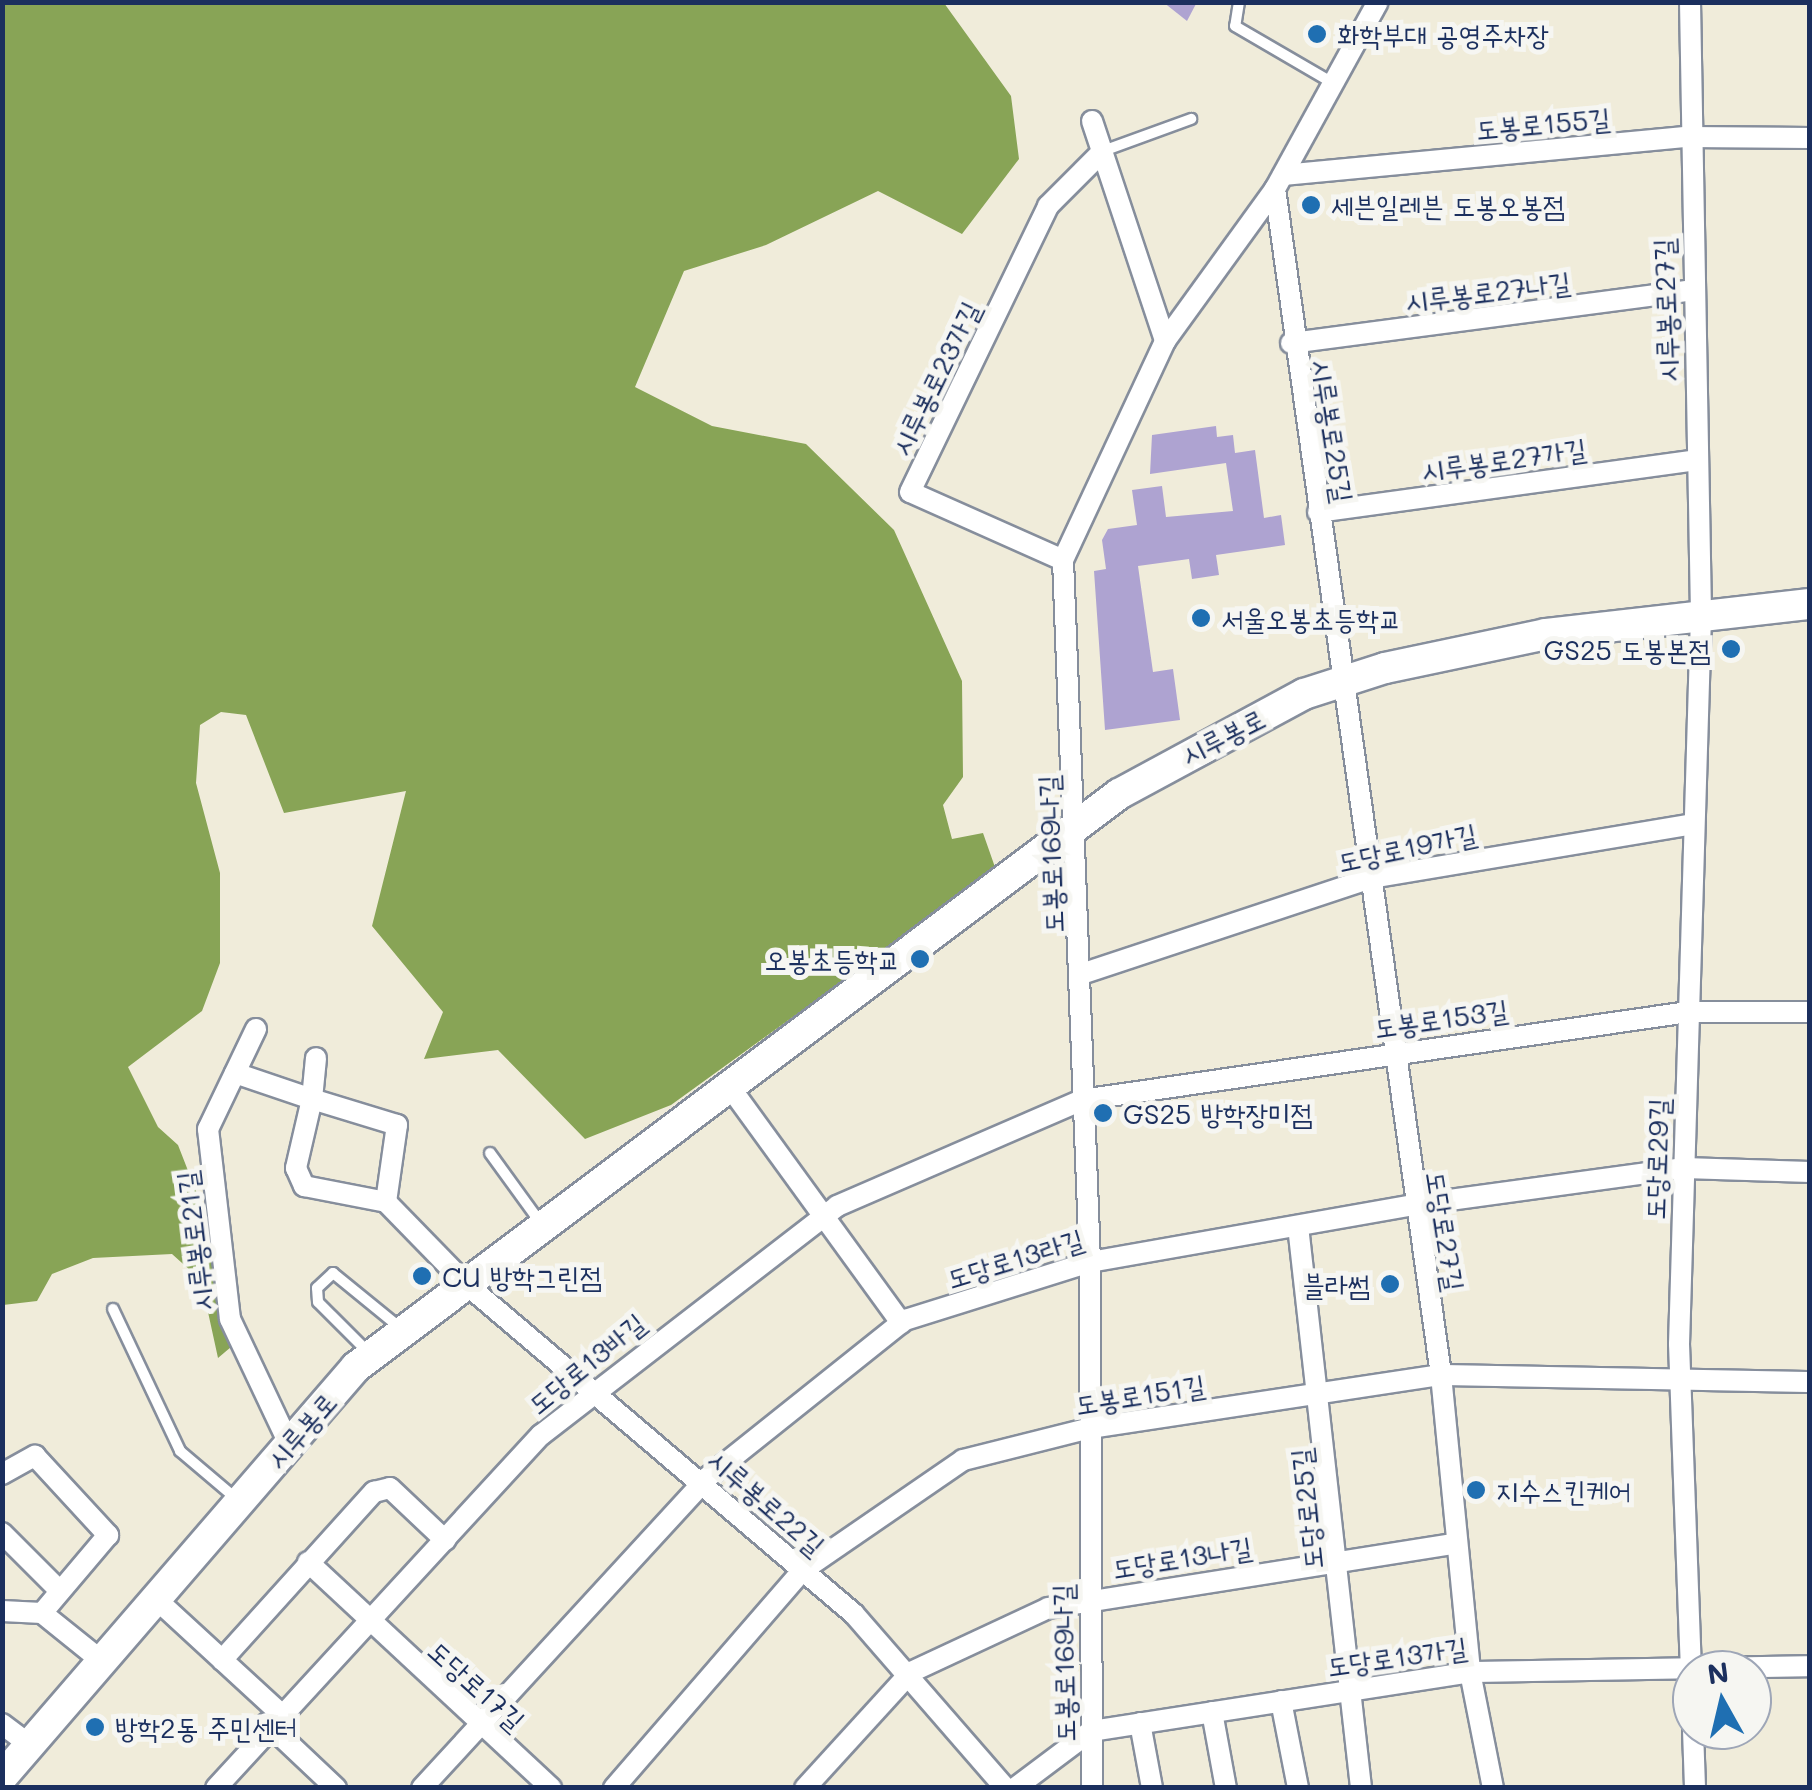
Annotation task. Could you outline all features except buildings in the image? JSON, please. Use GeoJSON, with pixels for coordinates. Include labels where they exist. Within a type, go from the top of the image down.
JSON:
{"type":"FeatureCollection","features":[{"type":"Feature","properties":{"kind":"street","name":"도봉로169나길"},"geometry":{"type":"LineString","coordinates":[[1092,1788],[1090,1262],[1082,1100],[1077,822],[1063,560],[1165,341],[1279,182],[1378,2]]}},
{"type":"Feature","properties":{"kind":"street","name":"시루봉로27길"},"geometry":{"type":"LineString","coordinates":[[1690,2],[1688,137],[1701,616]]}},
{"type":"Feature","properties":{"kind":"street"},"geometry":{"type":"LineString","coordinates":[[1092,120],[1165,341]]}},
{"type":"Feature","properties":{"kind":"street","name":"도봉로155길"},"geometry":{"type":"LineString","coordinates":[[1279,182],[1688,137],[1810,138]]}},
{"type":"Feature","properties":{"kind":"street","name":"시루봉로23가길"},"geometry":{"type":"LineString","coordinates":[[1063,560],[910,492],[1048,206],[1102,152]]}},
{"type":"Feature","properties":{"kind":"street","name":"시루봉로25길"},"geometry":{"type":"LineString","coordinates":[[1279,182],[1291,342],[1344,682]]}},
{"type":"Feature","properties":{"kind":"street","name":"시루봉로27나길"},"geometry":{"type":"LineString","coordinates":[[1291,342],[1692,290]]}},
{"type":"Feature","properties":{"kind":"street","name":"시루봉로27가길"},"geometry":{"type":"LineString","coordinates":[[1318,512],[1697,460]]}},
{"type":"Feature","properties":{"kind":"street","name":"시루봉로"},"geometry":{"type":"LineString","coordinates":[[2,1777],[289,1444],[371,1356],[732,1090],[1077,822],[1208,740],[1344,682],[1546,634],[1810,604]]}},
{"type":"Feature","properties":{"kind":"street","name":"도당로29길"},"geometry":{"type":"LineString","coordinates":[[1689,1650],[1679,1378],[1701,616]]}},
{"type":"Feature","properties":{"kind":"street","name":"도당로27길"},"geometry":{"type":"LineString","coordinates":[[1344,682],[1412,1205],[1441,1375],[1453,1544],[1470,1672],[1494,1788]]}},
{"type":"Feature","properties":{"kind":"street","name":"도당로19가길"},"geometry":{"type":"LineString","coordinates":[[1082,974],[1371,878],[1694,824]]}},
{"type":"Feature","properties":{"kind":"street","name":"도봉로153길"},"geometry":{"type":"LineString","coordinates":[[1082,1100],[1394,1051],[1688,1012],[1810,1012]]}},
{"type":"Feature","properties":{"kind":"street","name":"시루봉로21길"},"geometry":{"type":"LineString","coordinates":[[256,1029],[208,1129],[220,1260],[242,1353],[289,1444]]}},
{"type":"Feature","properties":{"kind":"street"},"geometry":{"type":"LineString","coordinates":[[316,1058],[300,1180],[386,1202],[466,1284]]}},
{"type":"Feature","properties":{"kind":"street"},"geometry":{"type":"LineString","coordinates":[[235,1072],[312,1098],[392,1116],[386,1202]]}},
{"type":"Feature","properties":{"kind":"street"},"geometry":{"type":"LineString","coordinates":[[732,1090],[828,1213],[901,1323]]}},
{"type":"Feature","properties":{"kind":"street","name":"도당로13바길"},"geometry":{"type":"LineString","coordinates":[[216,1788],[272,1717],[592,1388],[828,1213],[1082,1100]]}},
{"type":"Feature","properties":{"kind":"street","name":"도당로13라길"},"geometry":{"type":"LineString","coordinates":[[422,1788],[474,1722],[703,1482],[901,1323],[1090,1262],[1412,1205],[1684,1168],[1810,1172]]}},
{"type":"Feature","properties":{"kind":"street","name":"도당로25길"},"geometry":{"type":"LineString","coordinates":[[1298,1226],[1322,1394],[1340,1560],[1347,1691],[1361,1788]]}},
{"type":"Feature","properties":{"kind":"street","name":"시루봉로22길"},"geometry":{"type":"LineString","coordinates":[[466,1284],[802,1570],[911,1672],[1005,1788]]}},
{"type":"Feature","properties":{"kind":"street","name":"도봉로151길"},"geometry":{"type":"LineString","coordinates":[[614,1788],[802,1570],[924,1479],[1090,1428],[1441,1375],[1810,1382]]}},
{"type":"Feature","properties":{"kind":"street"},"geometry":{"type":"LineString","coordinates":[[2,1474],[36,1456],[106,1527],[42,1612]]}},
{"type":"Feature","properties":{"kind":"street"},"geometry":{"type":"LineString","coordinates":[[222,1660],[308,1562],[382,1488],[445,1540]]}},
{"type":"Feature","properties":{"kind":"street"},"geometry":{"type":"LineString","coordinates":[[2,1534],[60,1591]]}},
{"type":"Feature","properties":{"kind":"street","name":"도당로13나길"},"geometry":{"type":"LineString","coordinates":[[805,1788],[911,1672],[1048,1608],[1453,1544]]}},
{"type":"Feature","properties":{"kind":"street","name":"도당로17길"},"geometry":{"type":"LineString","coordinates":[[308,1562],[474,1722],[550,1788]]}},
{"type":"Feature","properties":{"kind":"street"},"geometry":{"type":"LineString","coordinates":[[156,1599],[222,1660],[336,1788]]}},
{"type":"Feature","properties":{"kind":"street"},"geometry":{"type":"LineString","coordinates":[[2,1611],[42,1612],[102,1662]]}},
{"type":"Feature","properties":{"kind":"street","name":"도당로13가길"},"geometry":{"type":"LineString","coordinates":[[1016,1788],[1091,1731],[1470,1672],[1672,1666]]}},
{"type":"Feature","properties":{"kind":"street","name":"도당로13가길"},"geometry":{"type":"LineString","coordinates":[[1772,1666],[1810,1666]]}},
{"type":"Feature","properties":{"kind":"street"},"geometry":{"type":"LineString","coordinates":[[1280,1701],[1298,1788]]}},
{"type":"Feature","properties":{"kind":"street"},"geometry":{"type":"LineString","coordinates":[[1212,1712],[1226,1788]]}},
{"type":"Feature","properties":{"kind":"street"},"geometry":{"type":"LineString","coordinates":[[1140,1723],[1152,1788]]}},
{"type":"Feature","properties":{"kind":"street"},"geometry":{"type":"LineString","coordinates":[[2,1724],[30,1746]]}},
{"type":"Feature","properties":{"kind":"street"},"geometry":{"type":"LineString","coordinates":[[1694,1750],[1695,1788]]}},
{"type":"Feature","properties":{"kind":"lane"},"geometry":{"type":"LineString","coordinates":[[1238,2],[1236,26],[1334,84]]}},
{"type":"Feature","properties":{"kind":"lane"},"geometry":{"type":"LineString","coordinates":[[1102,152],[1191,119]]}},
{"type":"Feature","properties":{"kind":"lane"},"geometry":{"type":"LineString","coordinates":[[490,1153],[543,1227]]}},
{"type":"Feature","properties":{"kind":"lane"},"geometry":{"type":"LineString","coordinates":[[371,1356],[318,1302],[316,1288],[333,1273],[404,1331]]}},
{"type":"Feature","properties":{"kind":"lane"},"geometry":{"type":"LineString","coordinates":[[113,1309],[180,1450],[239,1502]]}},
{"type":"Feature","properties":{"kind":"green space"},"geometry":{"type":"Polygon","coordinates":[[[2,3],[944,3],[1011,96],[1019,159],[962,234],[878,191],[766,245],[684,271],[635,387],[712,426],[806,444],[894,530],[962,681],[963,777],[943,805],[952,839],[983,833],[996,870],[671,1105],[585,1139],[498,1050],[424,1059],[443,1012],[372,926],[406,791],[284,813],[246,715],[221,712],[200,725],[196,783],[220,873],[220,963],[202,1011],[128,1067],[158,1127],[178,1145],[201,1204],[231,1347],[218,1358],[201,1280],[172,1254],[93,1258],[52,1274],[37,1301],[3,1305],[2,3]]]}},
{"type":"Feature","properties":{"kind":"place","name":"화학부대 공영주차장"},"geometry":{"type":"Point","coordinates":[1317,34]}},
{"type":"Feature","properties":{"kind":"place","name":"세븐일레븐 도봉오봉점"},"geometry":{"type":"Point","coordinates":[1311,205]}},
{"type":"Feature","properties":{"kind":"place","name":"서울오봉초등학교"},"geometry":{"type":"Point","coordinates":[1201,618]}},
{"type":"Feature","properties":{"kind":"place","name":"GS25 도봉본점"},"geometry":{"type":"Point","coordinates":[1731,649]}},
{"type":"Feature","properties":{"kind":"place","name":"오봉초등학교"},"geometry":{"type":"Point","coordinates":[920,959]}},
{"type":"Feature","properties":{"kind":"place","name":"GS25 방학장미점"},"geometry":{"type":"Point","coordinates":[1103,1113]}},
{"type":"Feature","properties":{"kind":"place","name":"CU 방학그린점"},"geometry":{"type":"Point","coordinates":[422,1276]}},
{"type":"Feature","properties":{"kind":"place","name":"블라썸"},"geometry":{"type":"Point","coordinates":[1390,1284]}},
{"type":"Feature","properties":{"kind":"place","name":"지수스킨케어"},"geometry":{"type":"Point","coordinates":[1476,1490]}},
{"type":"Feature","properties":{"kind":"place","name":"방학2동 주민센터"},"geometry":{"type":"Point","coordinates":[95,1727]}}]}
